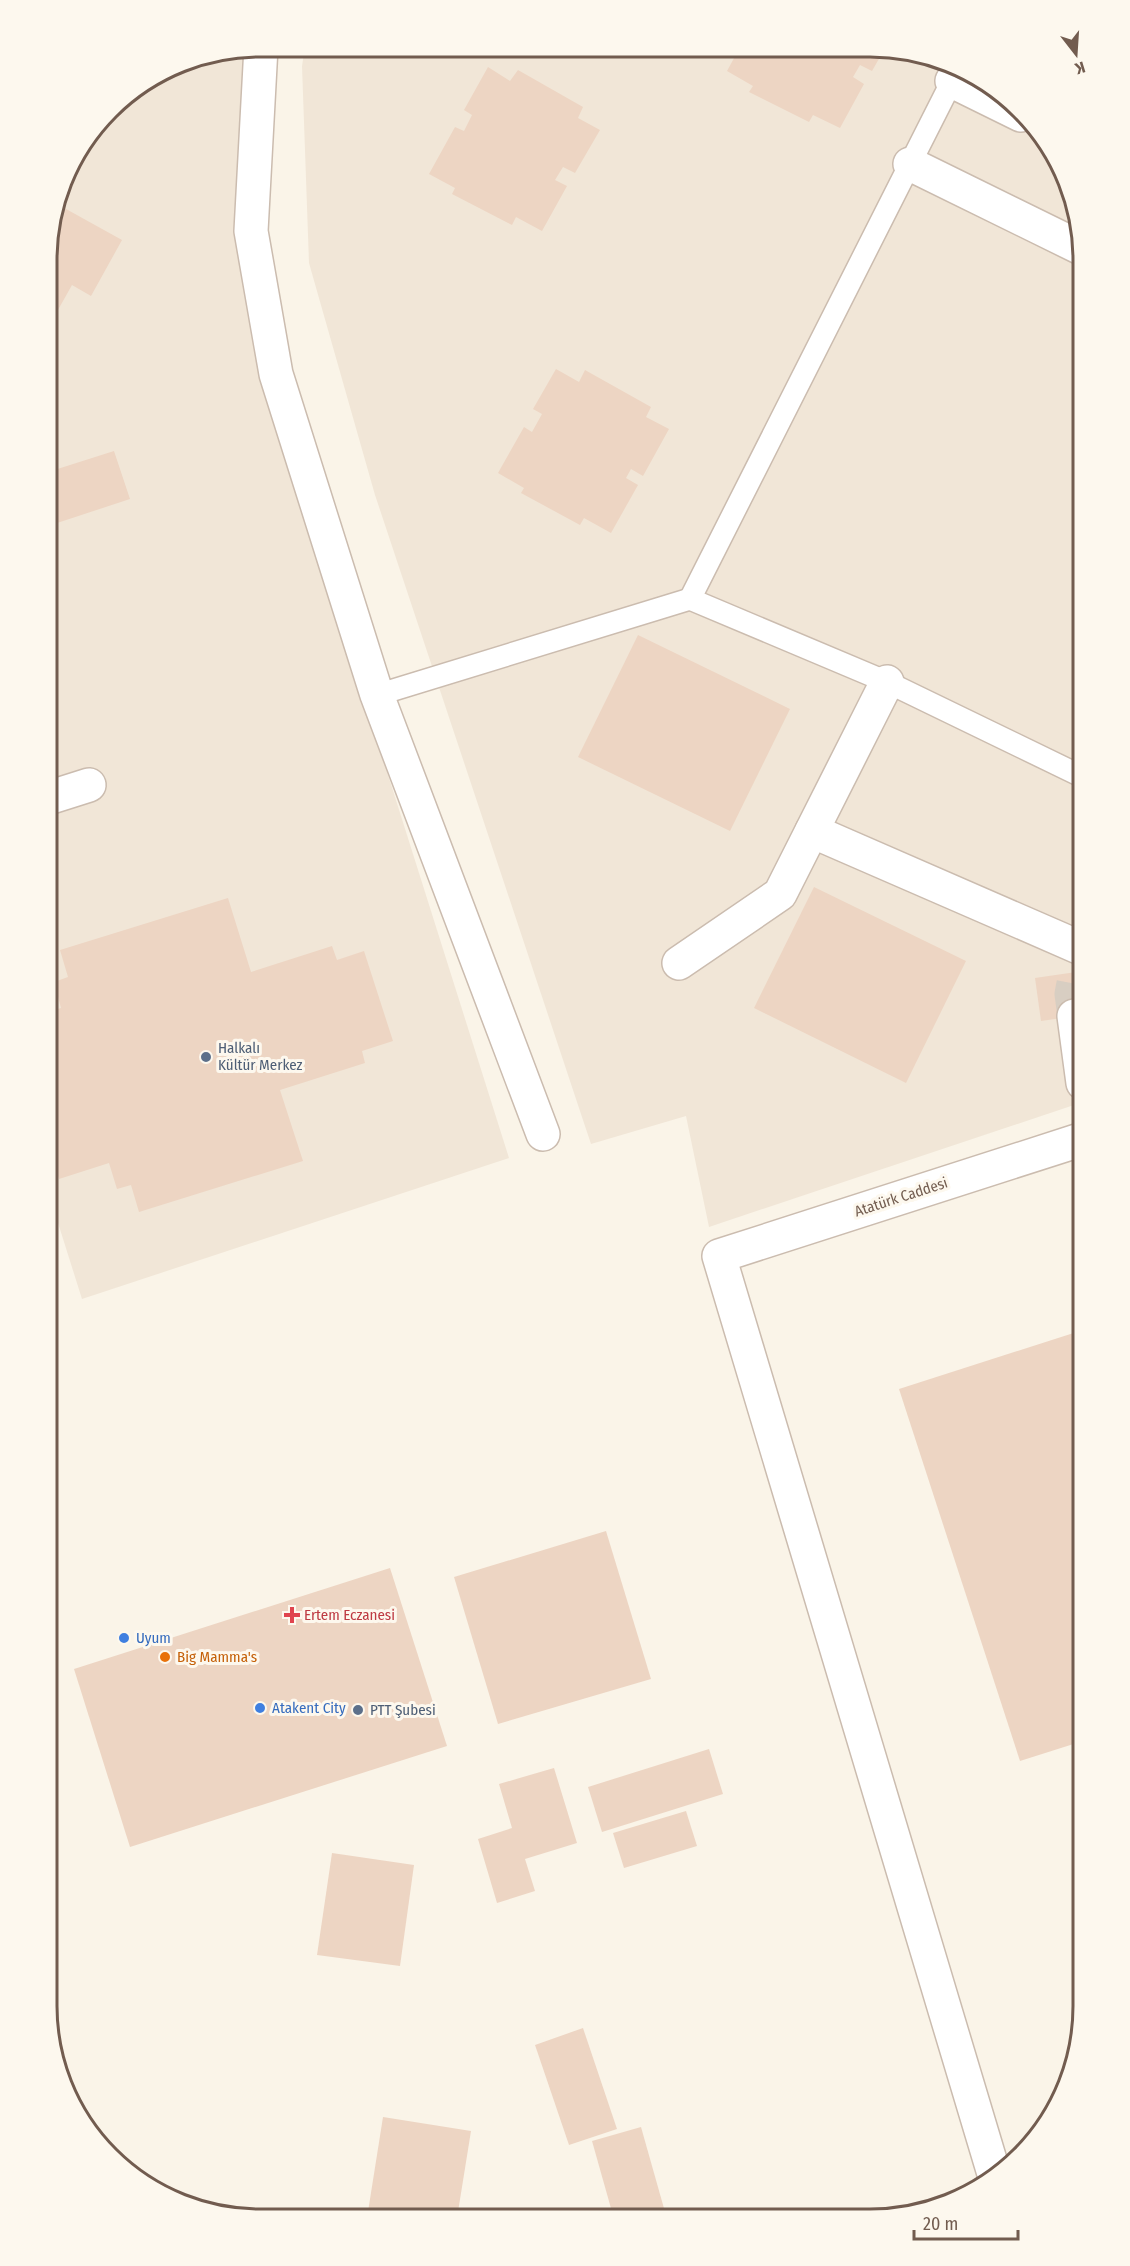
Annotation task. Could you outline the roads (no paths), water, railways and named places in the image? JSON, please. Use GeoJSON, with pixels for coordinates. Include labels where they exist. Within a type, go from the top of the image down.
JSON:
{"type":"FeatureCollection","features":[{"type":"Feature","properties":{"kind":"street"},"geometry":{"type":"LineString","coordinates":[[260,57],[251,231],[276,374],[377,695],[543,1134]]}},
{"type":"Feature","properties":{"kind":"street"},"geometry":{"type":"LineString","coordinates":[[954,77],[996,101]]}},
{"type":"Feature","properties":{"kind":"street"},"geometry":{"type":"LineString","coordinates":[[910,164],[1072,243]]}},
{"type":"Feature","properties":{"kind":"street"},"geometry":{"type":"LineString","coordinates":[[679,963],[780,894],[887,682]]}},
{"type":"Feature","properties":{"kind":"street"},"geometry":{"type":"LineString","coordinates":[[57,795],[89,785]]}},
{"type":"Feature","properties":{"kind":"street"},"geometry":{"type":"LineString","coordinates":[[812,831],[1073,955]]}},
{"type":"Feature","properties":{"kind":"street","name":"Atatürk Caddesi"},"geometry":{"type":"LineString","coordinates":[[992,2168],[719,1256],[1073,1142]]}},
{"type":"Feature","properties":{"kind":"lane"},"geometry":{"type":"LineString","coordinates":[[690,599],[954,77]]}},
{"type":"Feature","properties":{"kind":"lane"},"geometry":{"type":"LineString","coordinates":[[377,695],[690,599],[887,682],[1073,772]]}},
{"type":"Feature","properties":{"kind":"tunnel"},"geometry":{"type":"LineString","coordinates":[[1073,984],[1071,994],[1073,1009]]}},
{"type":"Feature","properties":{"kind":"place","name":"Halkalı Kültür Merkez"},"geometry":{"type":"Point","coordinates":[206,1057]}},
{"type":"Feature","properties":{"kind":"place","name":"Ertem Eczanesi"},"geometry":{"type":"Point","coordinates":[292,1615]}},
{"type":"Feature","properties":{"kind":"place","name":"Uyum"},"geometry":{"type":"Point","coordinates":[124,1638]}},
{"type":"Feature","properties":{"kind":"place","name":"Big Mamma's"},"geometry":{"type":"Point","coordinates":[165,1657]}},
{"type":"Feature","properties":{"kind":"place","name":"Atakent City"},"geometry":{"type":"Point","coordinates":[260,1708]}},
{"type":"Feature","properties":{"kind":"place","name":"PTT Şubesi"},"geometry":{"type":"Point","coordinates":[358,1710]}}]}
